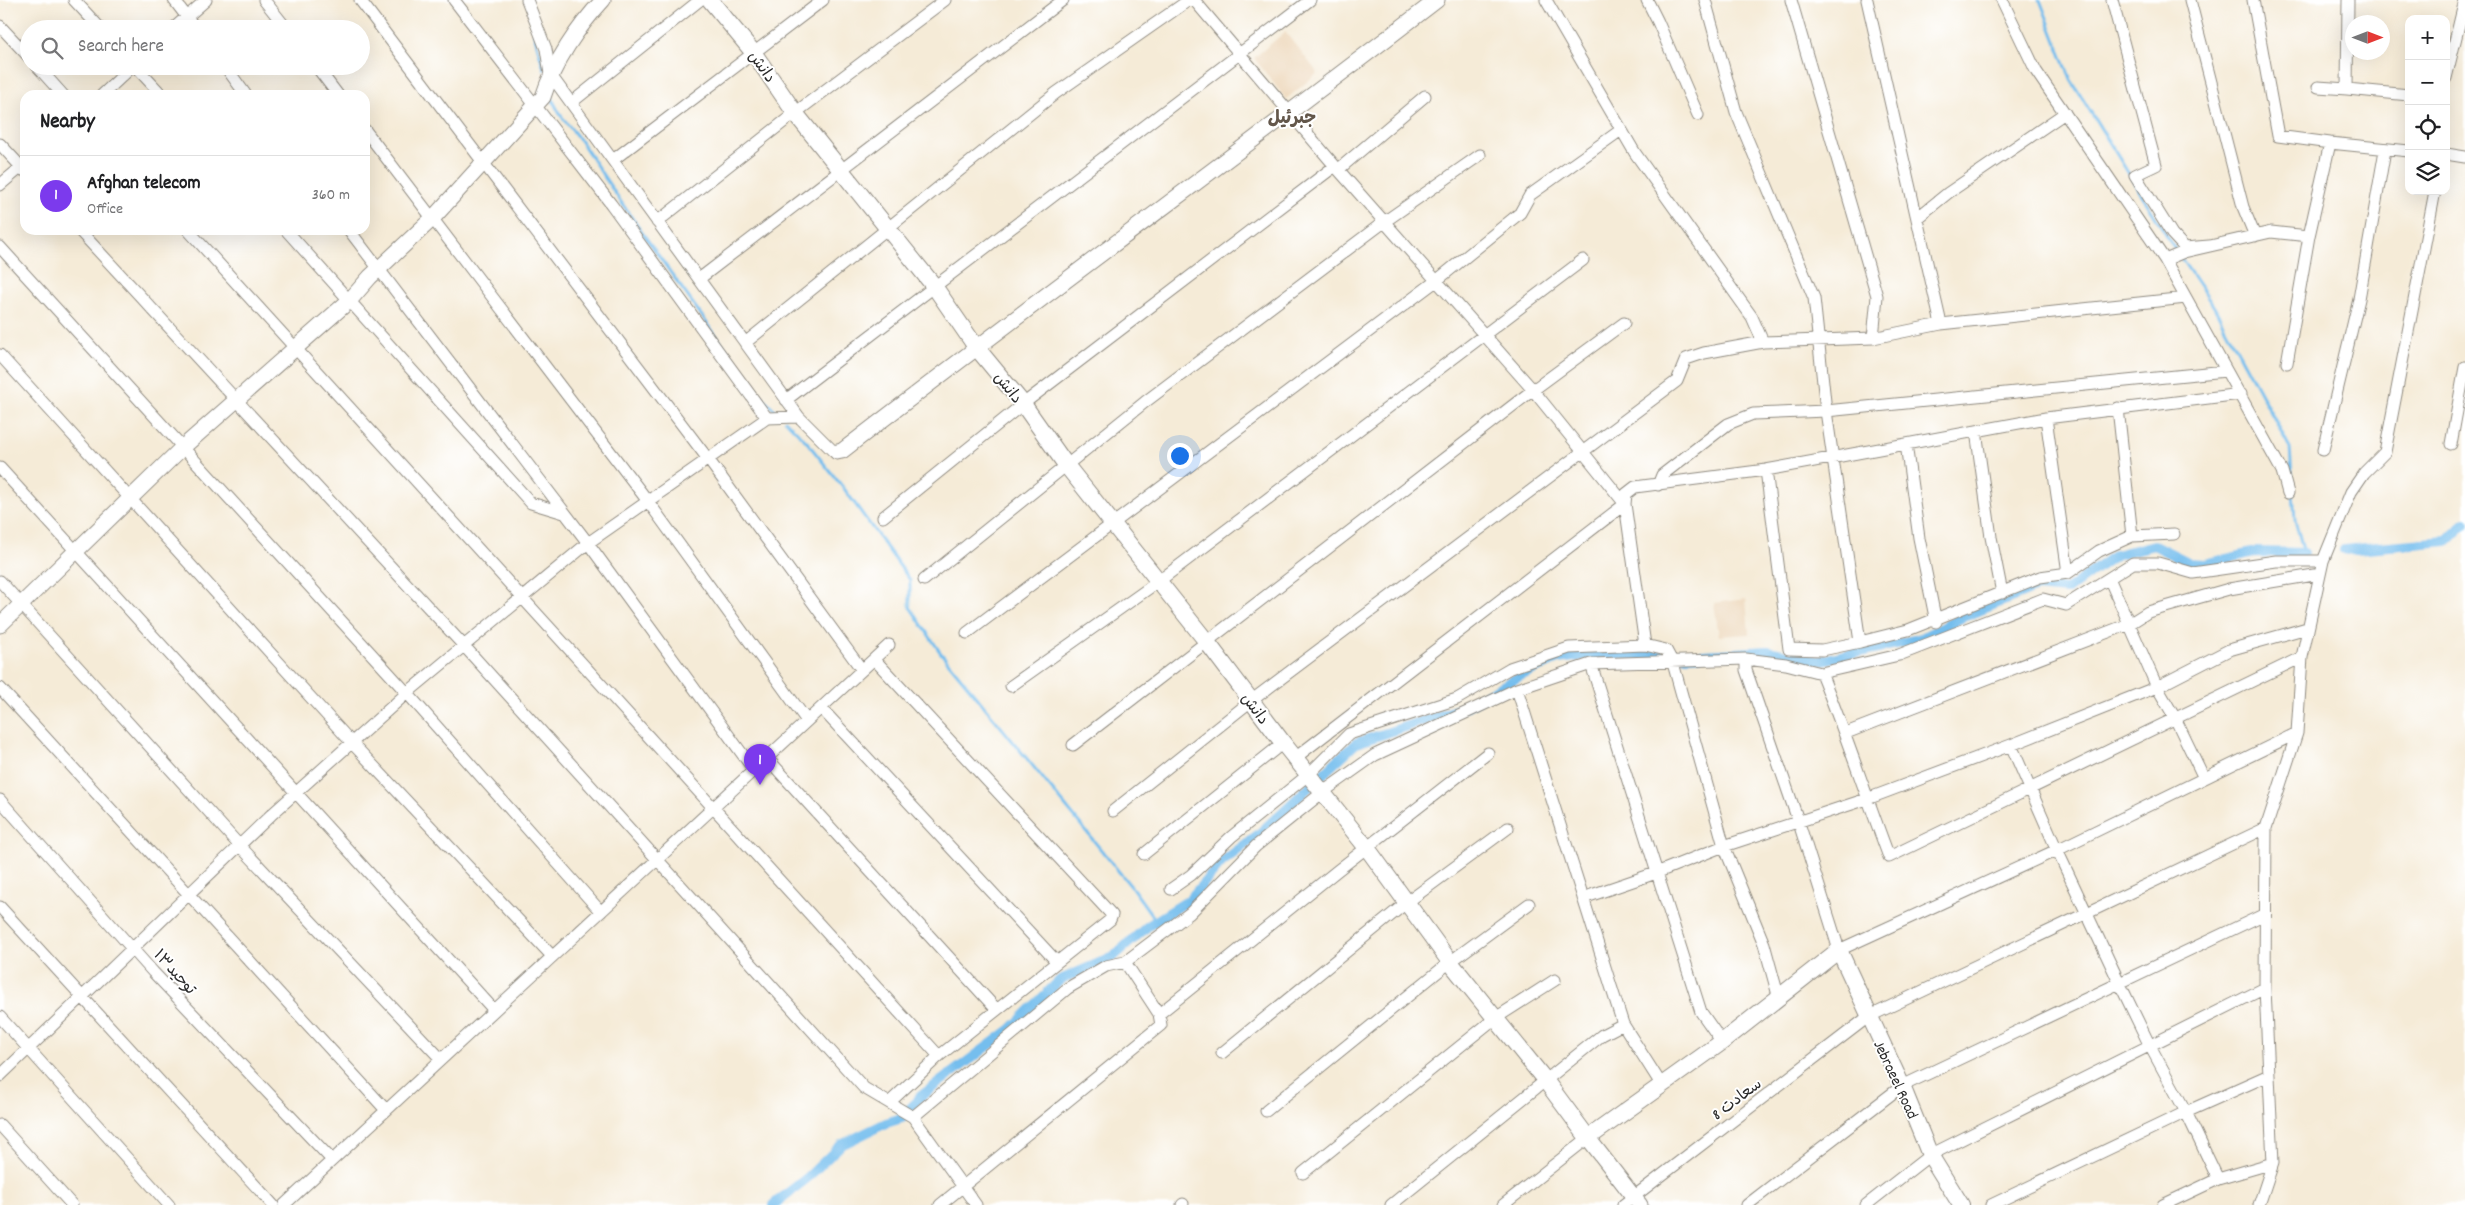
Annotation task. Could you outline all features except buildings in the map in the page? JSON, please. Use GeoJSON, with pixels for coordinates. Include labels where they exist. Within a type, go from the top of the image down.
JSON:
{"type":"FeatureCollection","features":[{"type":"Feature","properties":{"kind":"main road","name":"دانش"},"geometry":{"type":"LineString","coordinates":[[710,0],[753,52],[795,112],[934,286],[976,347],[1023,404],[1066,465],[1207,642],[1283,743],[1366,848],[1450,962],[1494,1019],[1546,1080],[1588,1138]]}},
{"type":"Feature","properties":{"kind":"main road"},"geometry":{"type":"LineString","coordinates":[[1588,1138],[1722,1042],[1778,996],[1839,950]]}},
{"type":"Feature","properties":{"kind":"main road","name":"Jebraeel Road"},"geometry":{"type":"LineString","coordinates":[[1839,950],[1868,1017],[1902,1086],[1930,1155],[1961,1205]]}},
{"type":"Feature","properties":{"kind":"street"},"geometry":{"type":"LineString","coordinates":[[74,0],[93,20]]}},
{"type":"Feature","properties":{"kind":"street"},"geometry":{"type":"LineString","coordinates":[[174,0],[190,20]]}},
{"type":"Feature","properties":{"kind":"street"},"geometry":{"type":"LineString","coordinates":[[183,20],[206,0]]}},
{"type":"Feature","properties":{"kind":"street"},"geometry":{"type":"LineString","coordinates":[[264,0],[279,20]]}},
{"type":"Feature","properties":{"kind":"street"},"geometry":{"type":"LineString","coordinates":[[360,0],[708,459],[862,670]]}},
{"type":"Feature","properties":{"kind":"street"},"geometry":{"type":"LineString","coordinates":[[454,0],[539,100],[767,418]]}},
{"type":"Feature","properties":{"kind":"street"},"geometry":{"type":"LineString","coordinates":[[527,0],[546,49],[550,74],[786,400],[799,417],[833,451],[838,452],[842,451],[976,347],[1290,114],[1437,0]]}},
{"type":"Feature","properties":{"kind":"street"},"geometry":{"type":"LineString","coordinates":[[0,626],[128,498],[296,346],[350,300],[378,269],[433,218],[539,100],[550,74],[591,12],[603,0]]}},
{"type":"Feature","properties":{"kind":"street"},"geometry":{"type":"LineString","coordinates":[[572,103],[700,0]]}},
{"type":"Feature","properties":{"kind":"street"},"geometry":{"type":"LineString","coordinates":[[613,160],[823,0]]}},
{"type":"Feature","properties":{"kind":"street"},"geometry":{"type":"LineString","coordinates":[[657,222],[795,112],[945,0]]}},
{"type":"Feature","properties":{"kind":"street"},"geometry":{"type":"LineString","coordinates":[[699,279],[1063,0]]}},
{"type":"Feature","properties":{"kind":"street"},"geometry":{"type":"LineString","coordinates":[[746,343],[1056,93],[1190,0]]}},
{"type":"Feature","properties":{"kind":"street"},"geometry":{"type":"LineString","coordinates":[[1194,0],[1290,114],[1533,390],[1625,504]]}},
{"type":"Feature","properties":{"kind":"street"},"geometry":{"type":"LineString","coordinates":[[786,400],[1310,0]]}},
{"type":"Feature","properties":{"kind":"street"},"geometry":{"type":"LineString","coordinates":[[1546,0],[1621,130],[1752,317],[1763,342]]}},
{"type":"Feature","properties":{"kind":"street"},"geometry":{"type":"LineString","coordinates":[[1646,0],[1658,22],[1698,115]]}},
{"type":"Feature","properties":{"kind":"street"},"geometry":{"type":"LineString","coordinates":[[1704,0],[1736,112],[1814,298],[1826,411],[1860,642]]}},
{"type":"Feature","properties":{"kind":"street"},"geometry":{"type":"LineString","coordinates":[[1791,0],[1877,296],[1873,338]]}},
{"type":"Feature","properties":{"kind":"street"},"geometry":{"type":"LineString","coordinates":[[1867,0],[1941,324]]}},
{"type":"Feature","properties":{"kind":"street"},"geometry":{"type":"LineString","coordinates":[[2002,0],[2036,71],[2166,260],[2282,471],[2288,493]]}},
{"type":"Feature","properties":{"kind":"street"},"geometry":{"type":"LineString","coordinates":[[2112,0],[2156,164],[2135,175],[2172,234],[2185,248],[2209,246]]}},
{"type":"Feature","properties":{"kind":"street"},"geometry":{"type":"LineString","coordinates":[[2190,0],[2243,207],[2255,236]]}},
{"type":"Feature","properties":{"kind":"street"},"geometry":{"type":"LineString","coordinates":[[2253,0],[2278,136],[2405,151]]}},
{"type":"Feature","properties":{"kind":"street"},"geometry":{"type":"LineString","coordinates":[[2347,89],[2348,0]]}},
{"type":"Feature","properties":{"kind":"street"},"geometry":{"type":"LineString","coordinates":[[2450,62],[2465,0]]}},
{"type":"Feature","properties":{"kind":"street"},"geometry":{"type":"LineString","coordinates":[[0,26],[20,47]]}},
{"type":"Feature","properties":{"kind":"street"},"geometry":{"type":"LineString","coordinates":[[45,75],[59,90]]}},
{"type":"Feature","properties":{"kind":"street"},"geometry":{"type":"LineString","coordinates":[[108,90],[124,75]]}},
{"type":"Feature","properties":{"kind":"street"},"geometry":{"type":"LineString","coordinates":[[143,75],[157,90]]}},
{"type":"Feature","properties":{"kind":"street"},"geometry":{"type":"LineString","coordinates":[[231,75],[242,90]]}},
{"type":"Feature","properties":{"kind":"street"},"geometry":{"type":"LineString","coordinates":[[323,75],[334,90]]}},
{"type":"Feature","properties":{"kind":"street"},"geometry":{"type":"LineString","coordinates":[[2318,87],[2405,95]]}},
{"type":"Feature","properties":{"kind":"street"},"geometry":{"type":"LineString","coordinates":[[884,517],[1023,404],[1337,168],[1425,96]]}},
{"type":"Feature","properties":{"kind":"street"},"geometry":{"type":"LineString","coordinates":[[1917,218],[1948,193],[2065,112]]}},
{"type":"Feature","properties":{"kind":"street"},"geometry":{"type":"LineString","coordinates":[[968,634],[1436,281],[1520,213],[1530,195],[1621,130]]}},
{"type":"Feature","properties":{"kind":"street"},"geometry":{"type":"LineString","coordinates":[[370,136],[647,500],[807,720]]}},
{"type":"Feature","properties":{"kind":"street"},"geometry":{"type":"LineString","coordinates":[[2287,363],[2309,236],[2330,143]]}},
{"type":"Feature","properties":{"kind":"street"},"geometry":{"type":"LineString","coordinates":[[0,144],[20,164]]}},
{"type":"Feature","properties":{"kind":"street"},"geometry":{"type":"LineString","coordinates":[[2323,450],[2359,299],[2385,150]]}},
{"type":"Feature","properties":{"kind":"street"},"geometry":{"type":"LineString","coordinates":[[924,580],[1145,402],[1384,222],[1480,155]]}},
{"type":"Feature","properties":{"kind":"street"},"geometry":{"type":"LineString","coordinates":[[2450,155],[2465,157]]}},
{"type":"Feature","properties":{"kind":"street"},"geometry":{"type":"LineString","coordinates":[[0,185],[20,171]]}},
{"type":"Feature","properties":{"kind":"street"},"geometry":{"type":"LineString","coordinates":[[2259,1205],[2273,1163],[2265,988],[2266,828],[2297,733],[2302,657],[2323,561],[2351,492],[2364,473],[2385,452],[2434,195]]}},
{"type":"Feature","properties":{"kind":"street"},"geometry":{"type":"LineString","coordinates":[[2166,260],[2184,252],[2271,232],[2309,236]]}},
{"type":"Feature","properties":{"kind":"street"},"geometry":{"type":"LineString","coordinates":[[84,235],[465,647],[864,1088],[913,1117],[976,1205]]}},
{"type":"Feature","properties":{"kind":"street"},"geometry":{"type":"LineString","coordinates":[[193,235],[296,346],[522,599],[714,807],[939,1056]]}},
{"type":"Feature","properties":{"kind":"street"},"geometry":{"type":"LineString","coordinates":[[291,235],[531,502],[564,513]]}},
{"type":"Feature","properties":{"kind":"street"},"geometry":{"type":"LineString","coordinates":[[353,235],[588,543],[754,770]]}},
{"type":"Feature","properties":{"kind":"street"},"geometry":{"type":"LineString","coordinates":[[0,247],[407,693],[601,912]]}},
{"type":"Feature","properties":{"kind":"street"},"geometry":{"type":"LineString","coordinates":[[1011,686],[1159,581],[1583,260]]}},
{"type":"Feature","properties":{"kind":"street"},"geometry":{"type":"LineString","coordinates":[[1112,811],[1251,701],[1677,381],[1686,359],[1704,353],[1763,342],[1819,338],[1873,338],[1941,324],[2186,298]]}},
{"type":"Feature","properties":{"kind":"street"},"geometry":{"type":"LineString","coordinates":[[1073,745],[1533,390],[1624,323]]}},
{"type":"Feature","properties":{"kind":"street"},"geometry":{"type":"LineString","coordinates":[[0,355],[352,743],[552,956]]}},
{"type":"Feature","properties":{"kind":"street"},"geometry":{"type":"LineString","coordinates":[[2451,444],[2465,367]]}},
{"type":"Feature","properties":{"kind":"street"},"geometry":{"type":"LineString","coordinates":[[1658,485],[1662,475],[1728,424],[1753,414],[1826,411],[2226,371]]}},
{"type":"Feature","properties":{"kind":"street"},"geometry":{"type":"LineString","coordinates":[[1645,645],[1625,504],[1626,494],[1634,487],[1766,470],[2046,418],[2241,394]]}},
{"type":"Feature","properties":{"kind":"street"},"geometry":{"type":"LineString","coordinates":[[2118,408],[2132,536]]}},
{"type":"Feature","properties":{"kind":"street"},"geometry":{"type":"LineString","coordinates":[[0,1076],[296,792],[407,693],[465,647],[588,543],[767,418],[799,417]]}},
{"type":"Feature","properties":{"kind":"street"},"geometry":{"type":"LineString","coordinates":[[2046,418],[2068,573]]}},
{"type":"Feature","properties":{"kind":"street"},"geometry":{"type":"LineString","coordinates":[[1976,431],[1991,537],[2002,593]]}},
{"type":"Feature","properties":{"kind":"street"},"geometry":{"type":"LineString","coordinates":[[1906,444],[1919,538],[1935,620]]}},
{"type":"Feature","properties":{"kind":"street"},"geometry":{"type":"LineString","coordinates":[[0,468],[494,1010]]}},
{"type":"Feature","properties":{"kind":"street"},"geometry":{"type":"LineString","coordinates":[[1766,470],[1789,649],[1822,650],[1908,630],[2040,577],[2068,573],[2099,552],[2132,536],[2174,534]]}},
{"type":"Feature","properties":{"kind":"street"},"geometry":{"type":"LineString","coordinates":[[1295,758],[1625,504]]}},
{"type":"Feature","properties":{"kind":"street"},"geometry":{"type":"LineString","coordinates":[[913,1117],[1068,988],[1106,966],[1125,962],[1190,913],[1256,846],[1323,792],[1375,755],[1517,689],[1592,664],[1673,663],[1746,659],[1786,664],[1821,673],[1899,655],[2043,599],[2066,605],[2133,563],[2158,563],[2193,573],[2276,561],[2323,561]]}},
{"type":"Feature","properties":{"kind":"street"},"geometry":{"type":"LineString","coordinates":[[1846,733],[2129,624],[2148,612],[2229,589],[2320,574]]}},
{"type":"Feature","properties":{"kind":"street"},"geometry":{"type":"LineString","coordinates":[[2109,578],[2157,687],[2175,718],[2204,778]]}},
{"type":"Feature","properties":{"kind":"street"},"geometry":{"type":"LineString","coordinates":[[0,580],[239,845],[441,1060]]}},
{"type":"Feature","properties":{"kind":"street"},"geometry":{"type":"LineString","coordinates":[[1583,898],[1656,873],[1724,846],[1866,799],[2011,745],[2157,687],[2229,650],[2307,628]]}},
{"type":"Feature","properties":{"kind":"street"},"geometry":{"type":"LineString","coordinates":[[284,1205],[889,645]]}},
{"type":"Feature","properties":{"kind":"street"},"geometry":{"type":"LineString","coordinates":[[1171,889],[1191,875],[1231,837],[1308,775],[1349,734],[1457,699],[1510,668],[1569,648],[1645,645],[1666,650],[1673,663],[1724,846],[1764,944],[1778,996]]}},
{"type":"Feature","properties":{"kind":"street"},"geometry":{"type":"LineString","coordinates":[[1821,673],[1846,733],[1866,799],[1889,857],[2302,657]]}},
{"type":"Feature","properties":{"kind":"street"},"geometry":{"type":"LineString","coordinates":[[874,659],[1111,912],[1110,920],[939,1056],[890,1102]]}},
{"type":"Feature","properties":{"kind":"street"},"geometry":{"type":"LineString","coordinates":[[1746,659],[1746,670],[1799,822],[1839,950],[2057,850],[2297,733]]}},
{"type":"Feature","properties":{"kind":"street"},"geometry":{"type":"LineString","coordinates":[[1592,664],[1701,1012],[1722,1042]]}},
{"type":"Feature","properties":{"kind":"street"},"geometry":{"type":"LineString","coordinates":[[0,688],[386,1110]]}},
{"type":"Feature","properties":{"kind":"street"},"geometry":{"type":"LineString","coordinates":[[1517,689],[1623,1024],[1661,1084]]}},
{"type":"Feature","properties":{"kind":"street"},"geometry":{"type":"LineString","coordinates":[[821,708],[1057,962]]}},
{"type":"Feature","properties":{"kind":"street"},"geometry":{"type":"LineString","coordinates":[[1144,854],[1283,743]]}},
{"type":"Feature","properties":{"kind":"street"},"geometry":{"type":"LineString","coordinates":[[2011,745],[2057,850],[2119,982],[2218,1179]]}},
{"type":"Feature","properties":{"kind":"street"},"geometry":{"type":"LineString","coordinates":[[1158,1014],[1488,753]]}},
{"type":"Feature","properties":{"kind":"street"},"geometry":{"type":"LineString","coordinates":[[767,758],[997,1010]]}},
{"type":"Feature","properties":{"kind":"street","name":"توحید۱۳"},"geometry":{"type":"LineString","coordinates":[[0,800],[134,948],[153,972],[332,1160]]}},
{"type":"Feature","properties":{"kind":"street"},"geometry":{"type":"LineString","coordinates":[[1222,1053],[1406,904],[1508,828]]}},
{"type":"Feature","properties":{"kind":"street","name":"سعادت 8"},"geometry":{"type":"LineString","coordinates":[[1632,1202],[1868,1017],[2266,828]]}},
{"type":"Feature","properties":{"kind":"street"},"geometry":{"type":"LineString","coordinates":[[1266,1111],[1450,962],[1529,904]]}},
{"type":"Feature","properties":{"kind":"street"},"geometry":{"type":"LineString","coordinates":[[0,908],[273,1205]]}},
{"type":"Feature","properties":{"kind":"street"},"geometry":{"type":"LineString","coordinates":[[1747,1205],[1902,1086],[2265,914]]}},
{"type":"Feature","properties":{"kind":"street"},"geometry":{"type":"LineString","coordinates":[[940,1205],[1161,1025],[1158,1014],[1125,962]]}},
{"type":"Feature","properties":{"kind":"street"},"geometry":{"type":"LineString","coordinates":[[1303,1173],[1494,1019],[1555,980]]}},
{"type":"Feature","properties":{"kind":"street"},"geometry":{"type":"LineString","coordinates":[[1866,1205],[1930,1155],[2149,1044],[2265,988]]}},
{"type":"Feature","properties":{"kind":"street"},"geometry":{"type":"LineString","coordinates":[[0,1017],[169,1205]]}},
{"type":"Feature","properties":{"kind":"street"},"geometry":{"type":"LineString","coordinates":[[1391,1205],[1602,1035],[1623,1024]]}},
{"type":"Feature","properties":{"kind":"street"},"geometry":{"type":"LineString","coordinates":[[1991,1205],[2186,1112],[2270,1075]]}},
{"type":"Feature","properties":{"kind":"street"},"geometry":{"type":"LineString","coordinates":[[0,1125],[72,1205]]}},
{"type":"Feature","properties":{"kind":"street"},"geometry":{"type":"LineString","coordinates":[[1503,1205],[1588,1138],[1632,1202]]}},
{"type":"Feature","properties":{"kind":"street"},"geometry":{"type":"LineString","coordinates":[[2163,1205],[2218,1179],[2273,1163]]}},
{"type":"Feature","properties":{"kind":"shaded area"},"geometry":{"type":"Polygon","coordinates":[[[1285,32],[1318,73],[1286,99],[1254,58],[1285,32]]]}},
{"type":"Feature","properties":{"kind":"shaded area"},"geometry":{"type":"Polygon","coordinates":[[[1746,599],[1749,634],[1719,636],[1714,603],[1746,599]]]}},
{"type":"Feature","properties":{"kind":"waterway"},"geometry":{"type":"LineString","coordinates":[[2040,0],[2071,80],[2177,252]]}},
{"type":"Feature","properties":{"kind":"waterway"},"geometry":{"type":"LineString","coordinates":[[534,34],[544,69]]}},
{"type":"Feature","properties":{"kind":"waterway"},"geometry":{"type":"LineString","coordinates":[[550,92],[561,115],[627,211],[756,391],[779,414]]}},
{"type":"Feature","properties":{"kind":"waterway"},"geometry":{"type":"LineString","coordinates":[[2180,257],[2214,307],[2290,448],[2295,520],[2304,553]]}},
{"type":"Feature","properties":{"kind":"waterway"},"geometry":{"type":"LineString","coordinates":[[785,420],[806,441],[845,490],[910,580],[910,607],[940,652],[1133,889],[1156,921]]}},
{"type":"Feature","properties":{"kind":"waterway"},"geometry":{"type":"LineString","coordinates":[[2344,550],[2447,541],[2465,523]]}},
{"type":"Feature","properties":{"kind":"waterway"},"geometry":{"type":"LineString","coordinates":[[773,1205],[807,1178],[841,1145],[886,1123],[902,1118],[921,1096],[1011,1029],[1060,980],[1113,957],[1148,926],[1189,900],[1222,862],[1259,834],[1356,743],[1465,707],[1520,676],[1558,659],[1600,654],[1688,656],[1768,651],[1818,661],[1919,639],[1961,618],[2037,587],[2067,590],[2115,555],[2154,545],[2190,563],[2205,564],[2255,552],[2304,553]]}},
{"type":"Feature","properties":{"kind":"place","name":"Afghan telecom"},"geometry":{"type":"Point","coordinates":[760,785]}},
{"type":"Feature","properties":{"kind":"district","name":"جبرئیل"},"geometry":{"type":"Point","coordinates":[1292,117]}}]}
